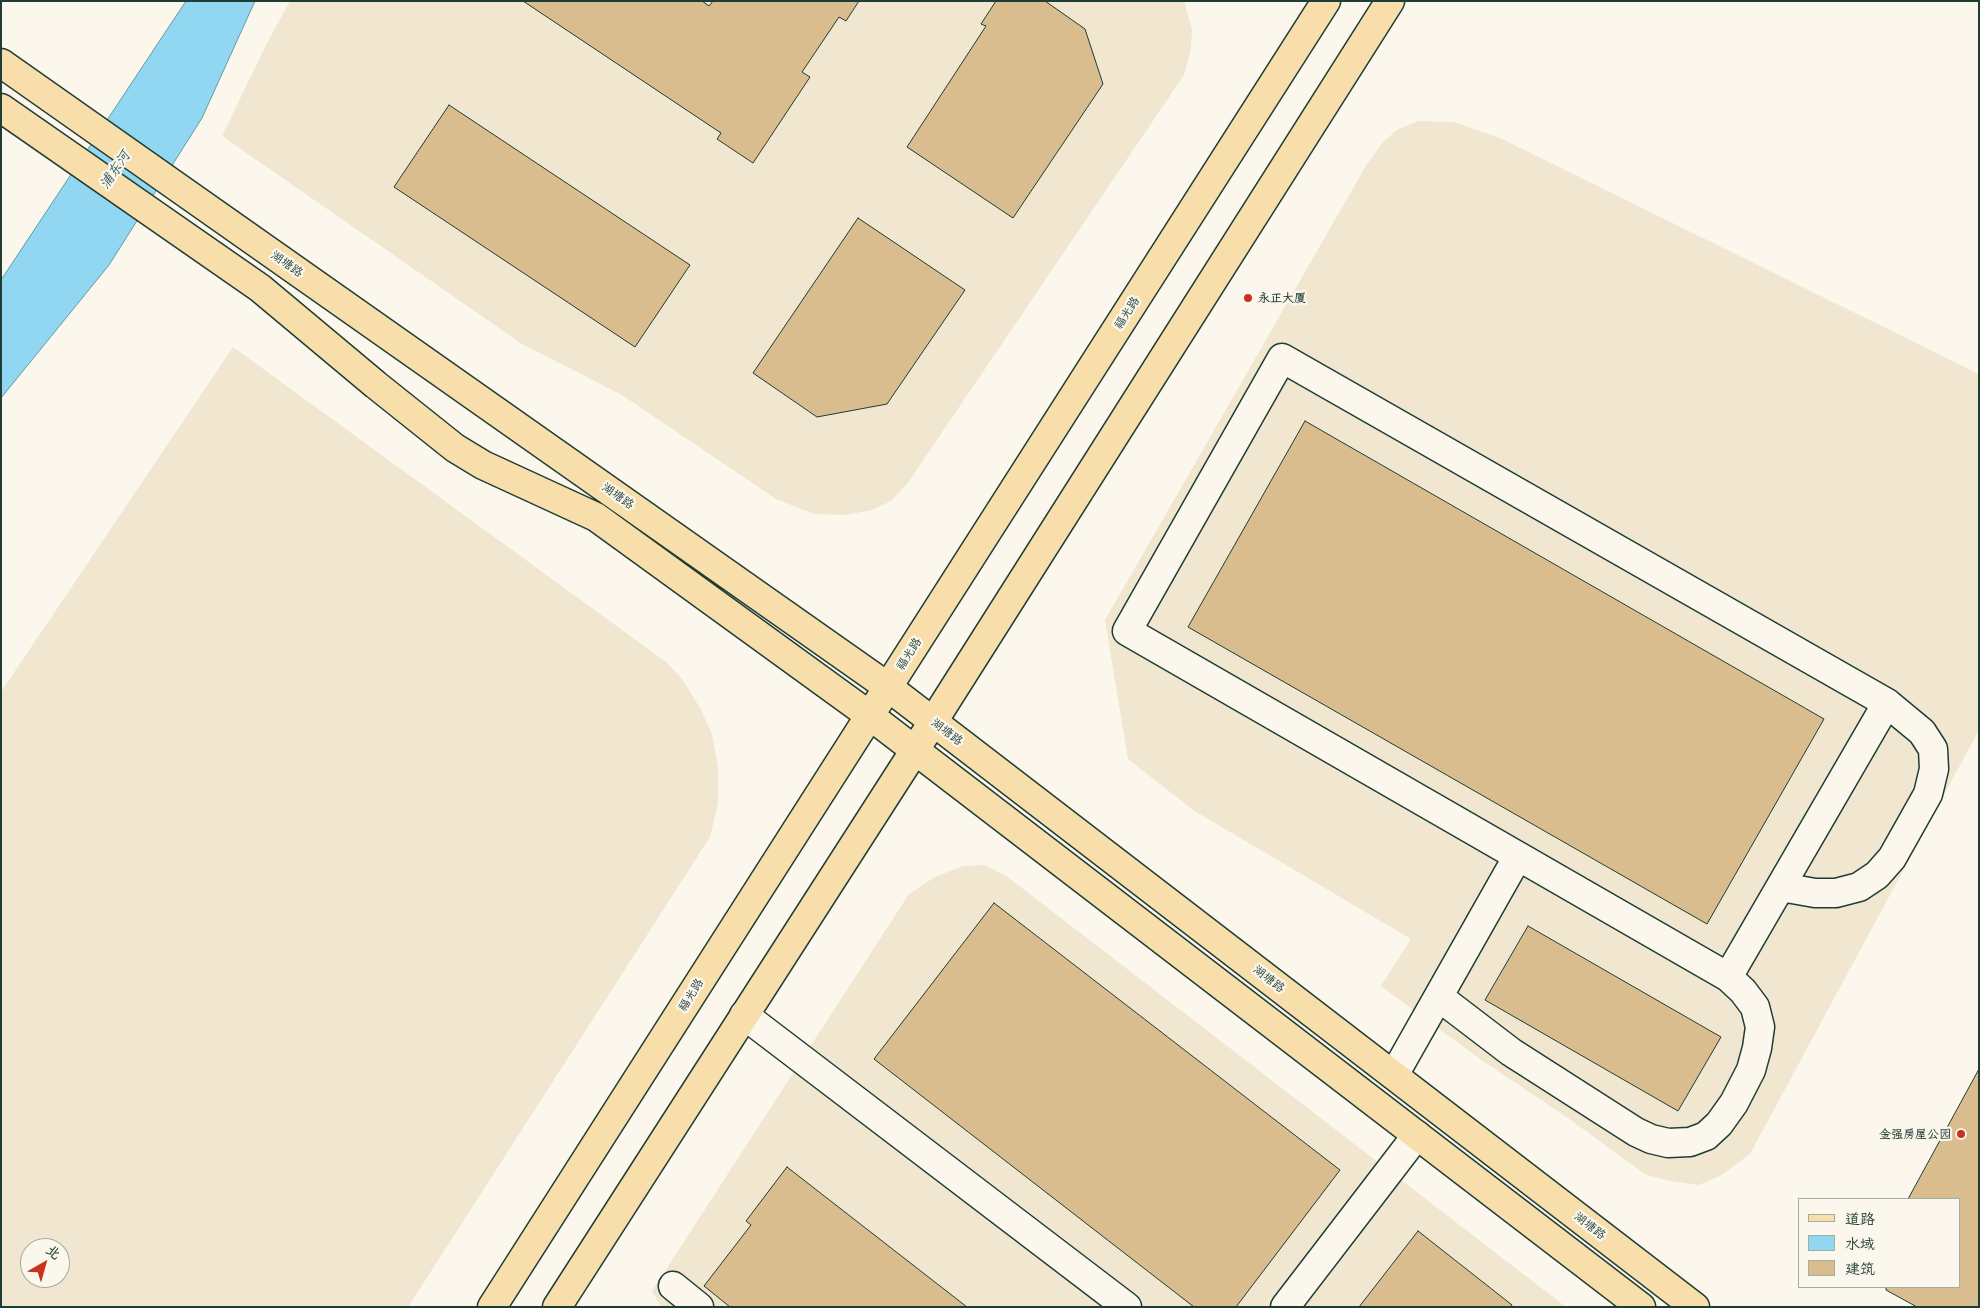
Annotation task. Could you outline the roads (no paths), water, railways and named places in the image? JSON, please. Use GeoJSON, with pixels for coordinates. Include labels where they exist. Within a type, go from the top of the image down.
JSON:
{"type":"FeatureCollection","features":[{"type":"Feature","properties":{"kind":"main road","name":"福光路"},"geometry":{"type":"LineString","coordinates":[[492,1307],[1326,1]]}},
{"type":"Feature","properties":{"kind":"main road"},"geometry":{"type":"LineString","coordinates":[[557,1307],[915,750],[1390,1]]}},
{"type":"Feature","properties":{"kind":"main road","name":"湖塘路"},"geometry":{"type":"LineString","coordinates":[[1,63],[888,687],[1695,1307]]}},
{"type":"Feature","properties":{"kind":"main road"},"geometry":{"type":"LineString","coordinates":[[1,108],[260,288],[455,448],[483,465],[596,517],[869,715],[1641,1307]]}},
{"type":"Feature","properties":{"kind":"lane"},"geometry":{"type":"LineString","coordinates":[[1439,997],[1511,1052],[1636,1132],[1651,1140],[1668,1143],[1690,1142],[1706,1136],[1719,1124],[1734,1103],[1751,1070],[1760,1027],[1755,1007],[1743,990],[1728,978],[1127,631],[1282,358],[1887,703],[1922,732],[1933,749],[1934,769],[1928,794],[1892,858],[1877,875],[1858,888],[1836,893],[1814,893],[1781,887]]}},
{"type":"Feature","properties":{"kind":"lane"},"geometry":{"type":"LineString","coordinates":[[1728,978],[1887,703]]}},
{"type":"Feature","properties":{"kind":"lane"},"geometry":{"type":"LineString","coordinates":[[1394,1075],[1518,856]]}},
{"type":"Feature","properties":{"kind":"lane"},"geometry":{"type":"LineString","coordinates":[[744,1015],[1126,1307]]}},
{"type":"Feature","properties":{"kind":"lane"},"geometry":{"type":"LineString","coordinates":[[1285,1307],[1416,1134]]}},
{"type":"Feature","properties":{"kind":"lane"},"geometry":{"type":"LineString","coordinates":[[673,1286],[699,1307]]}},
{"type":"Feature","properties":{"kind":"water","name":"浦东河"},"geometry":{"type":"Polygon","coordinates":[[[186,1],[255,1],[202,118],[109,265],[1,398],[1,280],[186,1]]]}},
{"type":"Feature","properties":{"kind":"place","name":"永正大厦"},"geometry":{"type":"Point","coordinates":[1248,298]}},
{"type":"Feature","properties":{"kind":"place","name":"金强房屋公园"},"geometry":{"type":"Point","coordinates":[1961,1134]}}]}
